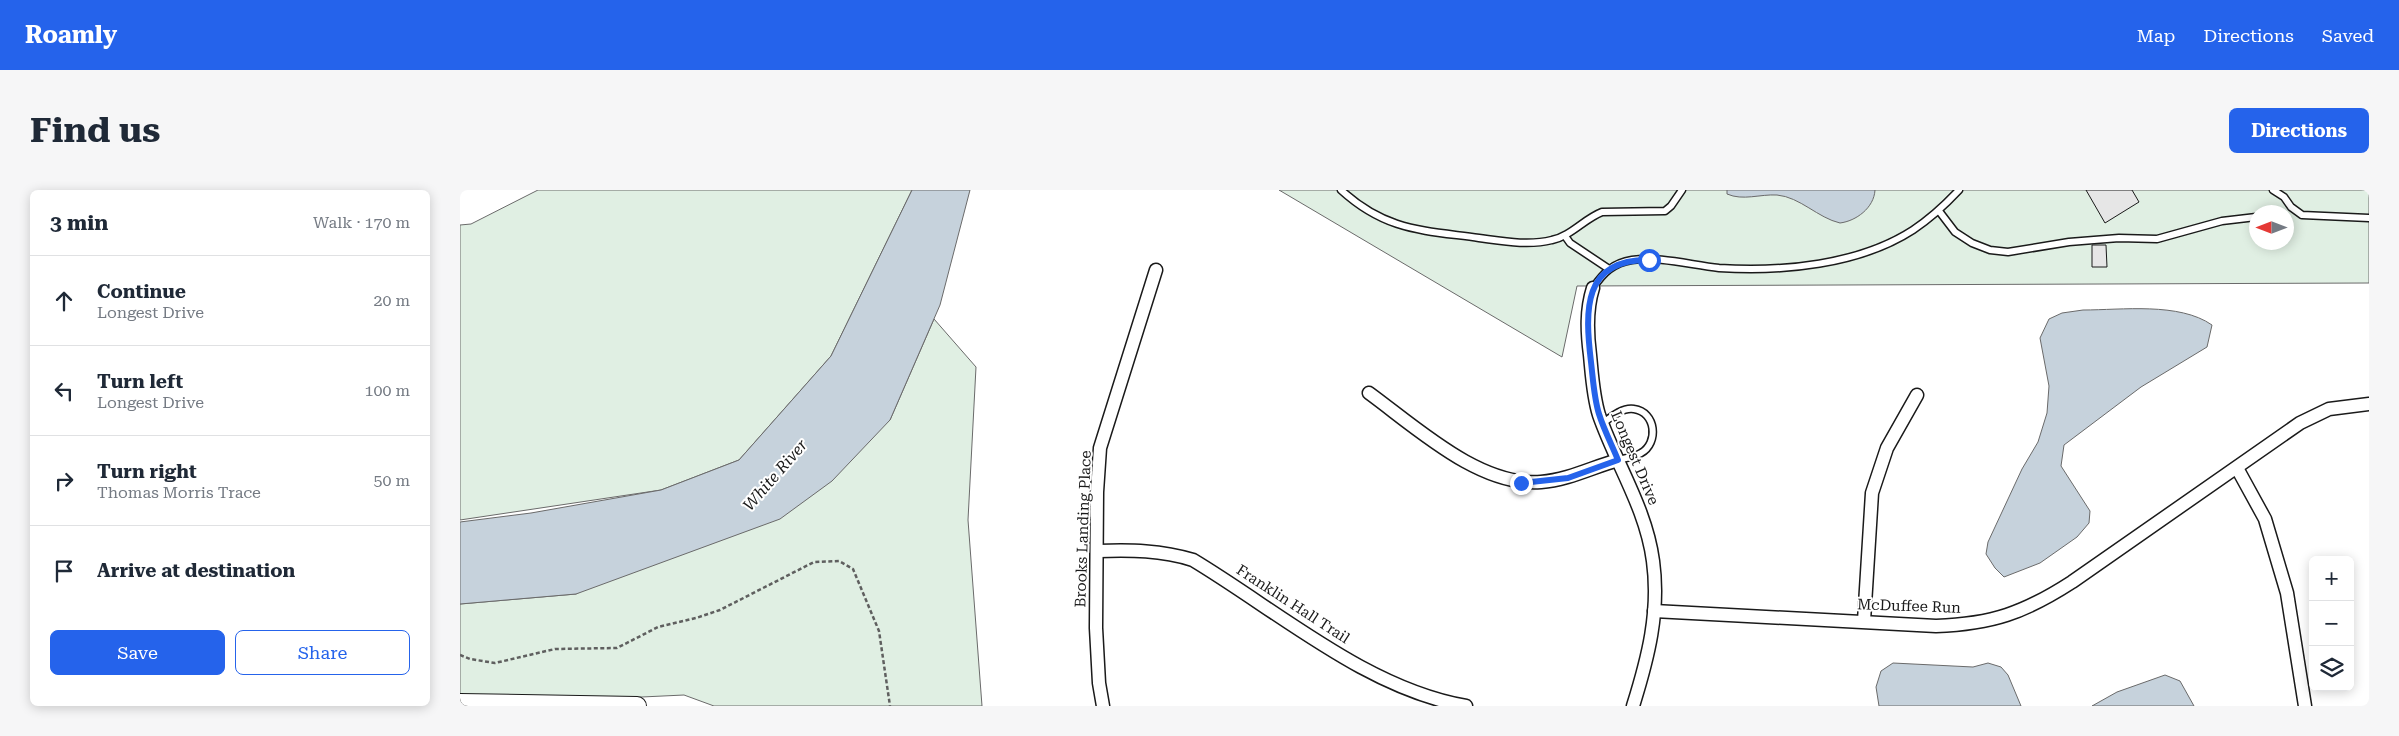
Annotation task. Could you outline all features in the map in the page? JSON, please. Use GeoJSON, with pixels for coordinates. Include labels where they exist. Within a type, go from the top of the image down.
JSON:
{"type":"FeatureCollection","features":[{"type":"Feature","properties":{"kind":"main road"},"geometry":{"type":"LineString","coordinates":[[460,703],[637,706]]}},
{"type":"Feature","properties":{"kind":"street","name":"Brooks Landing Place"},"geometry":{"type":"LineString","coordinates":[[1103,706],[1098,683],[1096,628],[1100,448],[1156,270]]}},
{"type":"Feature","properties":{"kind":"street","name":"Longest Drive"},"geometry":{"type":"LineString","coordinates":[[1594,288],[1588,313],[1588,341],[1594,391],[1603,423],[1645,522],[1653,559],[1656,587],[1653,631],[1633,706]]}},
{"type":"Feature","properties":{"kind":"street"},"geometry":{"type":"LineString","coordinates":[[1369,393],[1476,468],[1497,478],[1521,483],[1543,482],[1568,478],[1618,460]]}},
{"type":"Feature","properties":{"kind":"street"},"geometry":{"type":"LineString","coordinates":[[1864,621],[1872,493],[1886,448],[1917,394]]}},
{"type":"Feature","properties":{"kind":"street","name":"McDuffee Run"},"geometry":{"type":"LineString","coordinates":[[1654,611],[1936,626],[1970,624],[2021,611],[2072,582],[2314,415],[2346,405],[2369,404]]}},
{"type":"Feature","properties":{"kind":"street"},"geometry":{"type":"LineString","coordinates":[[2237,468],[2265,520],[2287,593],[2306,706]]}},
{"type":"Feature","properties":{"kind":"street","name":"Franklin Hall Trail"},"geometry":{"type":"LineString","coordinates":[[1098,551],[1142,550],[1168,552],[1193,560],[1385,680],[1424,696],[1466,706]]}},
{"type":"Feature","properties":{"kind":"lane"},"geometry":{"type":"LineString","coordinates":[[1341,190],[1367,212],[1413,229],[1522,243],[1550,241],[1565,236],[1592,216],[1602,212],[1665,211],[1671,206],[1682,190]]}},
{"type":"Feature","properties":{"kind":"lane"},"geometry":{"type":"LineString","coordinates":[[1565,236],[1570,243],[1609,269],[1634,260],[1730,268],[1768,268],[1831,261],[1864,252],[1896,239],[1939,211],[1959,190]]}},
{"type":"Feature","properties":{"kind":"lane"},"geometry":{"type":"LineString","coordinates":[[2273,190],[2284,197],[2290,205]]}},
{"type":"Feature","properties":{"kind":"lane"},"geometry":{"type":"LineString","coordinates":[[2294,209],[2302,215],[2369,218]]}},
{"type":"Feature","properties":{"kind":"lane"},"geometry":{"type":"LineString","coordinates":[[1939,211],[1955,232],[1972,243],[1990,250],[2008,252],[2069,242],[2119,238],[2157,239],[2222,221],[2249,218]]}},
{"type":"Feature","properties":{"kind":"lane","name":"Longest Drive"},"geometry":{"type":"LineString","coordinates":[[1594,288],[1609,269]]}},
{"type":"Feature","properties":{"kind":"lane"},"geometry":{"type":"LineString","coordinates":[[1603,423],[1624,410],[1634,408],[1645,414],[1654,427],[1653,439],[1641,454],[1618,460]]}},
{"type":"Feature","properties":{"kind":"path"},"geometry":{"type":"LineString","coordinates":[[460,655],[470,659],[494,663],[555,650],[617,648],[658,627],[720,610],[814,562],[839,560],[853,569],[879,631],[890,706]]}},
{"type":"Feature","properties":{"kind":"green space"},"geometry":{"type":"Polygon","coordinates":[[[538,190],[912,190],[831,356],[739,460],[661,490],[460,520],[460,225],[471,224],[538,190]]]}},
{"type":"Feature","properties":{"kind":"green space"},"geometry":{"type":"Polygon","coordinates":[[[1279,190],[2369,190],[2369,283],[1577,286],[1562,357],[1279,190]]]}},
{"type":"Feature","properties":{"kind":"green space"},"geometry":{"type":"Polygon","coordinates":[[[934,319],[976,367],[968,520],[982,706],[714,706],[684,695],[515,703],[460,703],[460,604],[576,594],[890,420],[934,319]]]}},
{"type":"Feature","properties":{"kind":"water","name":"White River"},"geometry":{"type":"Polygon","coordinates":[[[912,190],[970,190],[940,305],[890,420],[832,481],[780,519],[576,594],[460,604],[460,522],[531,513],[661,490],[739,460],[831,356],[912,190]]]}},
{"type":"Feature","properties":{"kind":"water"},"geometry":{"type":"Polygon","coordinates":[[[1727,190],[1875,190],[1874,197],[1868,208],[1852,220],[1840,223],[1785,197],[1771,195],[1739,197],[1727,194],[1727,190]]]}},
{"type":"Feature","properties":{"kind":"water"},"geometry":{"type":"Polygon","coordinates":[[[2083,310],[2167,310],[2199,318],[2212,325],[2207,347],[2141,387],[2064,445],[2061,466],[2090,511],[2089,523],[2077,537],[2040,563],[2004,577],[1995,568],[1986,554],[1988,542],[2022,469],[2038,442],[2047,413],[2049,386],[2040,338],[2049,319],[2062,313],[2083,310]]]}},
{"type":"Feature","properties":{"kind":"water"},"geometry":{"type":"Polygon","coordinates":[[[1893,663],[1973,667],[1988,663],[2001,667],[2008,675],[2021,706],[1879,706],[1876,687],[1881,671],[1893,663]]]}},
{"type":"Feature","properties":{"kind":"water"},"geometry":{"type":"Polygon","coordinates":[[[2165,675],[2180,681],[2194,706],[2092,706],[2117,692],[2165,675]]]}},
{"type":"Feature","properties":{"kind":"building"},"geometry":{"type":"Polygon","coordinates":[[[2086,190],[2132,190],[2139,202],[2105,223],[2086,190]]]}},
{"type":"Feature","properties":{"kind":"building"},"geometry":{"type":"Polygon","coordinates":[[[2092,245],[2106,245],[2107,267],[2092,267],[2092,245]]]}},
{"type":"Feature","properties":{"kind":"route"},"geometry":{"type":"LineString","coordinates":[[1521,483],[1568,478],[1618,460],[1599,414],[1594,391],[1588,341],[1589,301],[1602,274],[1612,266],[1634,260],[1649,260]]}}]}
